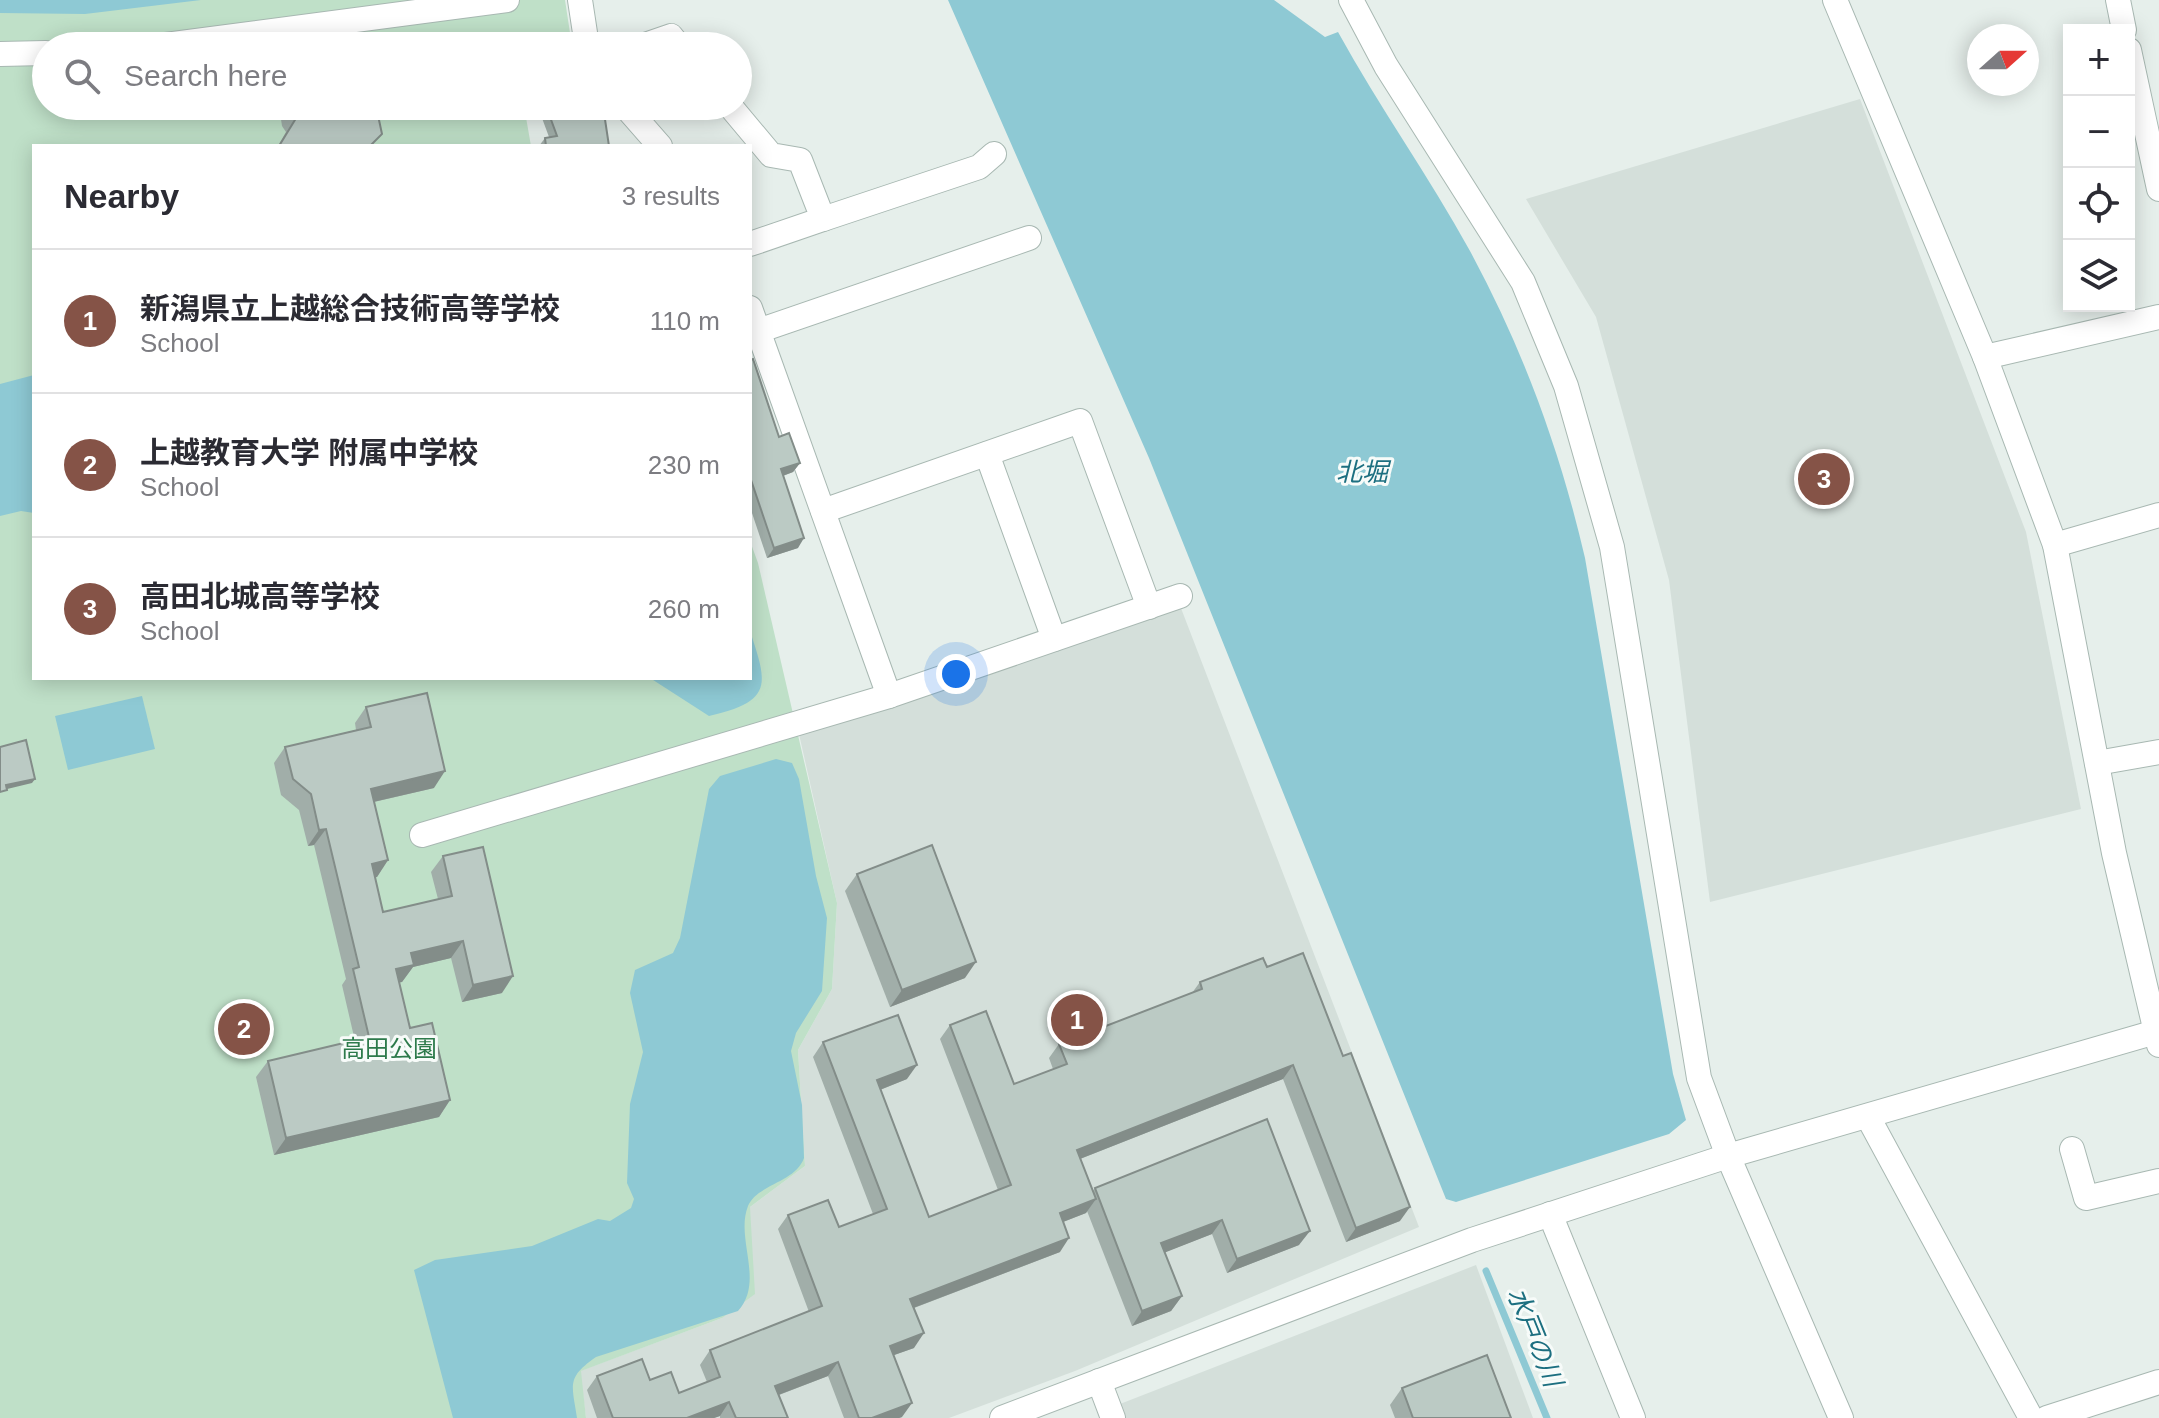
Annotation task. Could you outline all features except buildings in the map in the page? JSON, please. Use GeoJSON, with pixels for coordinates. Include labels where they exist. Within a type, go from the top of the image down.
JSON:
{"type":"FeatureCollection","features":[{"type":"Feature","properties":{"kind":"street"},"geometry":{"type":"LineString","coordinates":[[264,32],[507,0]]}},
{"type":"Feature","properties":{"kind":"street"},"geometry":{"type":"LineString","coordinates":[[580,0],[585,32]]}},
{"type":"Feature","properties":{"kind":"street"},"geometry":{"type":"LineString","coordinates":[[1351,0],[1386,66],[1523,282],[1566,386],[1612,547],[1699,1078],[1728,1156],[1841,1418]]}},
{"type":"Feature","properties":{"kind":"street"},"geometry":{"type":"LineString","coordinates":[[1002,1418],[1472,1240],[1550,1214],[1728,1156],[2158,1036],[2097,763],[2055,545],[1985,357],[1835,0]]}},
{"type":"Feature","properties":{"kind":"street"},"geometry":{"type":"LineString","coordinates":[[2118,0],[2123,24]]}},
{"type":"Feature","properties":{"kind":"street"},"geometry":{"type":"LineString","coordinates":[[0,54],[32,53]]}},
{"type":"Feature","properties":{"kind":"street"},"geometry":{"type":"LineString","coordinates":[[2135,78],[2159,189]]}},
{"type":"Feature","properties":{"kind":"street"},"geometry":{"type":"LineString","coordinates":[[637,120],[658,144]]}},
{"type":"Feature","properties":{"kind":"street"},"geometry":{"type":"LineString","coordinates":[[742,120],[771,155],[800,160],[823,219]]}},
{"type":"Feature","properties":{"kind":"street"},"geometry":{"type":"LineString","coordinates":[[752,243],[979,167],[994,154]]}},
{"type":"Feature","properties":{"kind":"street"},"geometry":{"type":"LineString","coordinates":[[889,696],[754,319],[1029,238]]}},
{"type":"Feature","properties":{"kind":"street"},"geometry":{"type":"LineString","coordinates":[[1985,357],[2159,317]]}},
{"type":"Feature","properties":{"kind":"street"},"geometry":{"type":"LineString","coordinates":[[823,511],[1080,421],[1149,607]]}},
{"type":"Feature","properties":{"kind":"street"},"geometry":{"type":"LineString","coordinates":[[987,454],[1054,639]]}},
{"type":"Feature","properties":{"kind":"street"},"geometry":{"type":"LineString","coordinates":[[2055,545],[2159,515]]}},
{"type":"Feature","properties":{"kind":"street"},"geometry":{"type":"LineString","coordinates":[[422,835],[889,696],[1180,596]]}},
{"type":"Feature","properties":{"kind":"street"},"geometry":{"type":"LineString","coordinates":[[2097,763],[2159,752]]}},
{"type":"Feature","properties":{"kind":"street"},"geometry":{"type":"LineString","coordinates":[[1868,1117],[2031,1418]]}},
{"type":"Feature","properties":{"kind":"street"},"geometry":{"type":"LineString","coordinates":[[2072,1149],[2086,1198],[2159,1181]]}},
{"type":"Feature","properties":{"kind":"street"},"geometry":{"type":"LineString","coordinates":[[1550,1214],[1633,1418]]}},
{"type":"Feature","properties":{"kind":"street"},"geometry":{"type":"LineString","coordinates":[[1099,1381],[1113,1418]]}},
{"type":"Feature","properties":{"kind":"street"},"geometry":{"type":"LineString","coordinates":[[2047,1418],[2159,1382]]}},
{"type":"Feature","properties":{"kind":"shaded area"},"geometry":{"type":"Polygon","coordinates":[[[1860,99],[2026,532],[2081,809],[1710,902],[1669,580],[1596,317],[1526,199],[1860,99]]]}},
{"type":"Feature","properties":{"kind":"shaded area"},"geometry":{"type":"Polygon","coordinates":[[[1179,603],[1419,1227],[1075,1371],[949,1418],[586,1418],[580,1371],[722,1318],[750,1207],[805,1166],[798,1050],[832,989],[837,903],[799,734],[1179,603]]]}},
{"type":"Feature","properties":{"kind":"shaded area"},"geometry":{"type":"Polygon","coordinates":[[[1476,1265],[1533,1418],[1125,1418],[1120,1404],[1476,1265]]]}},
{"type":"Feature","properties":{"kind":"green space","name":"高田公園"},"geometry":{"type":"Polygon","coordinates":[[[0,0],[565,0],[570,32],[32,32],[32,120],[526,120],[531,144],[32,144],[32,680],[752,680],[752,546],[837,903],[832,989],[798,1050],[805,1166],[750,1207],[755,1294],[722,1318],[581,1371],[586,1418],[0,1418],[0,0]]]}},
{"type":"Feature","properties":{"kind":"water"},"geometry":{"type":"Polygon","coordinates":[[[0,0],[201,0],[85,14],[0,13],[0,0]]]}},
{"type":"Feature","properties":{"kind":"water","name":"北堀"},"geometry":{"type":"Polygon","coordinates":[[[948,0],[1274,0],[1325,37],[1338,32],[1454,223],[1489,288],[1538,401],[1564,478],[1585,558],[1673,1074],[1686,1120],[1669,1134],[1456,1202],[1446,1199],[1149,458],[948,0]]]}},
{"type":"Feature","properties":{"kind":"water"},"geometry":{"type":"Polygon","coordinates":[[[32,376],[32,513],[21,511],[0,516],[0,384],[32,376]]]}},
{"type":"Feature","properties":{"kind":"water"},"geometry":{"type":"Polygon","coordinates":[[[752,638],[760,665],[760,688],[755,697],[745,704],[709,716],[653,680],[752,680],[752,638]]]}},
{"type":"Feature","properties":{"kind":"water"},"geometry":{"type":"Polygon","coordinates":[[[142,696],[155,749],[68,770],[55,716],[142,696]]]}},
{"type":"Feature","properties":{"kind":"water"},"geometry":{"type":"Polygon","coordinates":[[[776,759],[792,763],[799,779],[816,876],[827,918],[822,991],[796,1033],[791,1051],[802,1105],[804,1158],[793,1173],[759,1193],[748,1206],[745,1232],[750,1273],[746,1299],[738,1311],[596,1357],[580,1371],[573,1383],[577,1418],[453,1418],[414,1270],[435,1260],[532,1246],[598,1219],[610,1221],[631,1208],[634,1199],[627,1183],[630,1104],[643,1052],[630,993],[635,970],[673,953],[680,938],[709,789],[720,776],[776,759]]]}},
{"type":"Feature","properties":{"kind":"waterway","name":"水戸の川"},"geometry":{"type":"LineString","coordinates":[[1486,1271],[1547,1418]]}},
{"type":"Feature","properties":{"kind":"place","name":"高田北城高等学校"},"geometry":{"type":"Point","coordinates":[1824,479]}},
{"type":"Feature","properties":{"kind":"place","name":"新潟県立上越総合技術高等学校"},"geometry":{"type":"Point","coordinates":[1077,1020]}},
{"type":"Feature","properties":{"kind":"place","name":"上越教育大学 附属中学校"},"geometry":{"type":"Point","coordinates":[244,1029]}}]}
